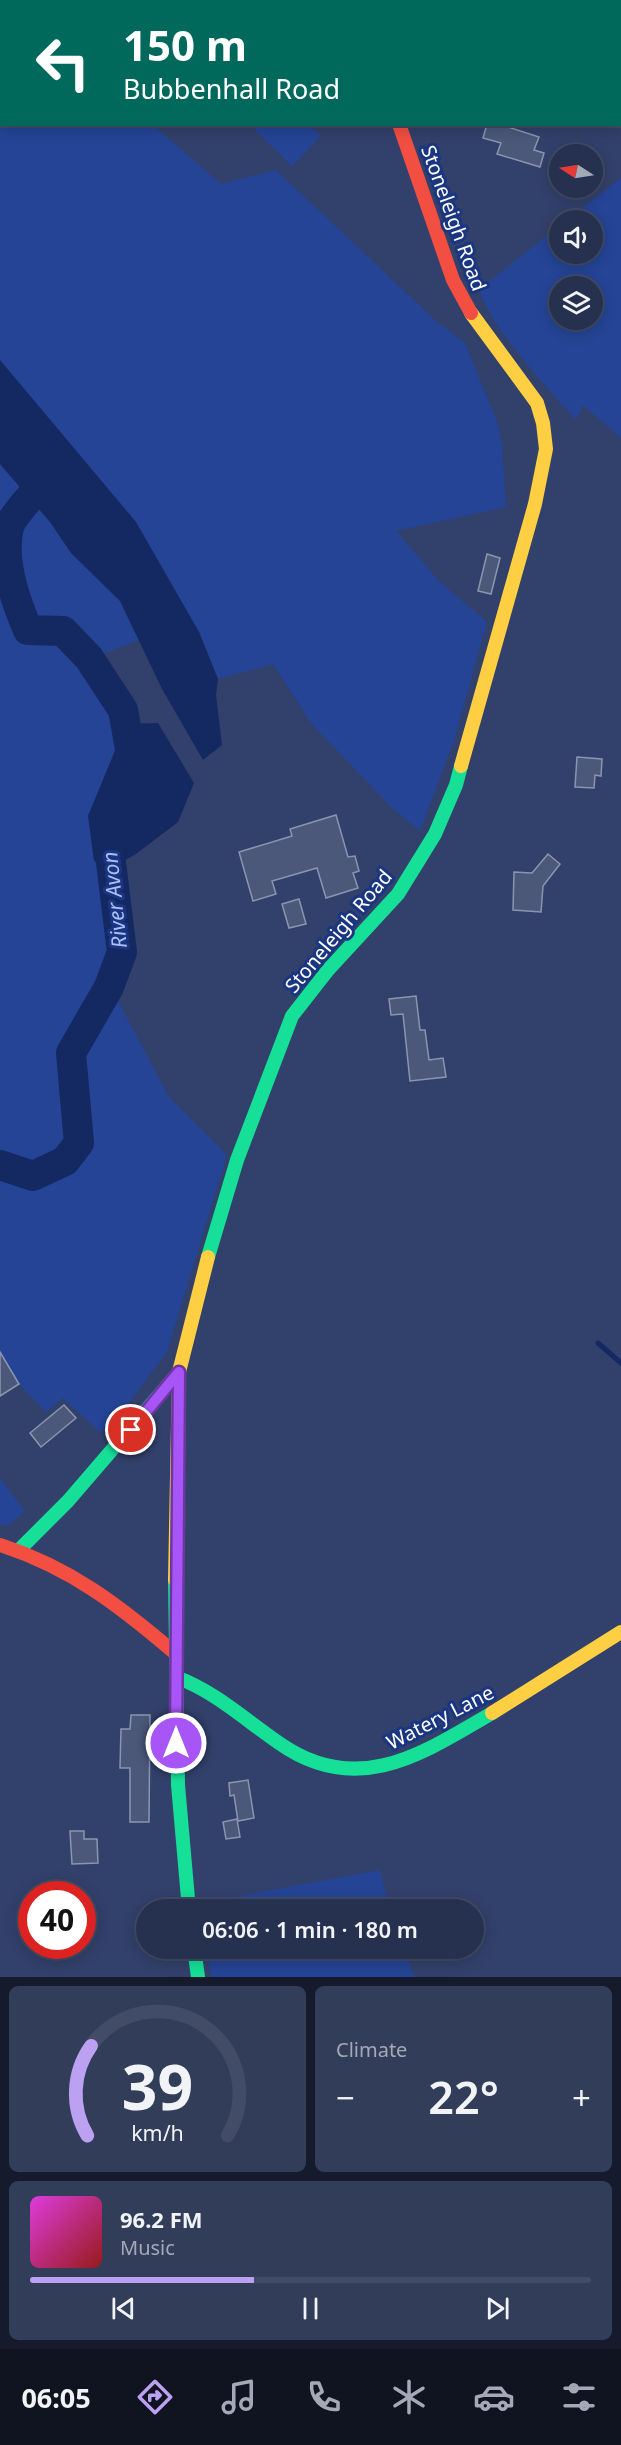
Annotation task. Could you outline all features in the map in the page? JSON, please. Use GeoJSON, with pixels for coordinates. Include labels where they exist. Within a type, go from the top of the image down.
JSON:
{"type":"FeatureCollection","features":[{"type":"Feature","properties":{"kind":"street","name":"Stoneleigh Road"},"geometry":{"type":"LineString","coordinates":[[188,1899],[181,1843],[177,1766],[179,1372],[203,1274],[237,1160],[292,1016],[328,970],[398,894],[435,834],[456,785],[535,504],[546,448],[543,423],[537,403],[463,302],[453,280],[400,126]]}},
{"type":"Feature","properties":{"kind":"street"},"geometry":{"type":"LineString","coordinates":[[19,1550],[68,1501],[179,1372]]}},
{"type":"Feature","properties":{"kind":"street"},"geometry":{"type":"LineString","coordinates":[[0,1545],[54,1564],[92,1585],[176,1654]]}},
{"type":"Feature","properties":{"kind":"street","name":"Watery Lane"},"geometry":{"type":"LineString","coordinates":[[176,1677],[205,1686],[292,1751],[314,1763],[337,1769],[362,1770],[392,1764],[431,1748],[523,1696],[621,1632]]}},
{"type":"Feature","properties":{"kind":"street"},"geometry":{"type":"LineString","coordinates":[[196,1959],[198,1977]]}},
{"type":"Feature","properties":{"kind":"shaded area"},"geometry":{"type":"Polygon","coordinates":[[[0,126],[154,126],[221,184],[276,170],[434,319],[465,343],[496,419],[502,443],[506,507],[396,531],[439,581],[487,622],[453,744],[420,831],[392,808],[311,723],[273,664],[218,679],[199,632],[55,428],[0,360],[0,126]]]}},
{"type":"Feature","properties":{"kind":"shaded area"},"geometry":{"type":"Polygon","coordinates":[[[251,126],[310,126],[321,136],[292,166],[251,126]]]}},
{"type":"Feature","properties":{"kind":"shaded area"},"geometry":{"type":"Polygon","coordinates":[[[621,178],[621,438],[583,405],[576,420],[538,378],[495,323],[478,290],[549,234],[549,264],[603,264],[603,210],[580,210],[595,198],[603,198],[603,192],[621,178]]]}},
{"type":"Feature","properties":{"kind":"shaded area"},"geometry":{"type":"Polygon","coordinates":[[[0,360],[136,522],[199,632],[218,679],[216,695],[222,745],[203,760],[162,689],[120,601],[71,553],[50,522],[0,464],[0,360]]]}},
{"type":"Feature","properties":{"kind":"shaded area"},"geometry":{"type":"Polygon","coordinates":[[[0,464],[50,522],[71,553],[120,601],[139,640],[90,659],[123,710],[126,724],[108,769],[94,861],[111,868],[122,952],[109,987],[169,1097],[227,1155],[167,1352],[125,1408],[101,1433],[63,1398],[46,1412],[19,1384],[8,1366],[0,1370],[0,464]]]}},
{"type":"Feature","properties":{"kind":"shaded area"},"geometry":{"type":"Polygon","coordinates":[[[158,723],[194,783],[178,822],[136,854],[111,868],[94,861],[88,816],[126,724],[158,723]]]}},
{"type":"Feature","properties":{"kind":"shaded area"},"geometry":{"type":"Polygon","coordinates":[[[0,1479],[25,1511],[9,1525],[0,1525],[0,1479]]]}},
{"type":"Feature","properties":{"kind":"shaded area"},"geometry":{"type":"Polygon","coordinates":[[[380,1870],[387,1899],[223,1899],[380,1870]]]}},
{"type":"Feature","properties":{"kind":"shaded area"},"geometry":{"type":"Polygon","coordinates":[[[208,1959],[408,1959],[414,1977],[211,1977],[208,1959]]]}},
{"type":"Feature","properties":{"kind":"building"},"geometry":{"type":"Polygon","coordinates":[[[486,126],[505,126],[539,137],[534,150],[544,153],[540,167],[497,154],[501,143],[483,138],[486,126]]]}},
{"type":"Feature","properties":{"kind":"building"},"geometry":{"type":"Polygon","coordinates":[[[487,554],[500,558],[491,594],[478,591],[487,554]]]}},
{"type":"Feature","properties":{"kind":"building"},"geometry":{"type":"Polygon","coordinates":[[[577,757],[602,759],[601,776],[595,775],[594,788],[575,787],[577,757]]]}},
{"type":"Feature","properties":{"kind":"building"},"geometry":{"type":"Polygon","coordinates":[[[336,815],[348,857],[355,856],[359,871],[353,873],[358,888],[326,898],[317,868],[272,881],[276,894],[253,901],[239,852],[292,836],[290,829],[336,815]]]}},
{"type":"Feature","properties":{"kind":"building"},"geometry":{"type":"Polygon","coordinates":[[[548,854],[560,864],[543,886],[541,912],[513,910],[514,872],[532,873],[548,854]]]}},
{"type":"Feature","properties":{"kind":"building"},"geometry":{"type":"Polygon","coordinates":[[[299,899],[306,924],[289,928],[282,904],[299,899]]]}},
{"type":"Feature","properties":{"kind":"building"},"geometry":{"type":"Polygon","coordinates":[[[416,996],[420,1030],[425,1030],[429,1060],[443,1058],[446,1077],[410,1081],[403,1014],[391,1015],[389,999],[416,996]]]}},
{"type":"Feature","properties":{"kind":"building"},"geometry":{"type":"Polygon","coordinates":[[[0,1352],[19,1384],[0,1396],[0,1352]]]}},
{"type":"Feature","properties":{"kind":"building"},"geometry":{"type":"Polygon","coordinates":[[[64,1405],[76,1418],[41,1447],[30,1433],[64,1405]]]}},
{"type":"Feature","properties":{"kind":"building"},"geometry":{"type":"Polygon","coordinates":[[[131,1715],[150,1715],[149,1822],[130,1822],[130,1768],[120,1768],[121,1729],[130,1729],[131,1715]]]}},
{"type":"Feature","properties":{"kind":"building"},"geometry":{"type":"Polygon","coordinates":[[[248,1780],[254,1818],[238,1821],[234,1795],[230,1796],[229,1783],[248,1780]]]}},
{"type":"Feature","properties":{"kind":"building"},"geometry":{"type":"Polygon","coordinates":[[[237,1819],[240,1837],[226,1839],[223,1822],[237,1819]]]}},
{"type":"Feature","properties":{"kind":"building"},"geometry":{"type":"Polygon","coordinates":[[[70,1831],[84,1831],[84,1839],[97,1839],[98,1863],[72,1864],[70,1831]]]}},
{"type":"Feature","properties":{"kind":"waterway","name":"River Avon"},"geometry":{"type":"LineString","coordinates":[[0,394],[48,477],[10,524],[7,537],[8,564],[18,605],[28,630],[63,631],[89,658],[123,710],[133,765]]}},
{"type":"Feature","properties":{"kind":"waterway","name":"River Avon"},"geometry":{"type":"LineString","coordinates":[[0,1165],[33,1176],[65,1161],[79,1143],[71,1053],[109,987],[122,952],[108,838],[112,829]]}},
{"type":"Feature","properties":{"kind":"waterway"},"geometry":{"type":"LineString","coordinates":[[598,1343],[621,1363]]}},
{"type":"Feature","properties":{"kind":"traffic: fast"},"geometry":{"type":"LineString","coordinates":[[208,1257],[237,1160],[292,1016],[328,970],[398,894],[435,834],[456,785],[461,766]]}},
{"type":"Feature","properties":{"kind":"traffic: fast"},"geometry":{"type":"LineString","coordinates":[[19,1550],[68,1501],[179,1372]]}},
{"type":"Feature","properties":{"kind":"traffic: fast"},"geometry":{"type":"LineString","coordinates":[[175,1580],[178,1785],[188,1899]]}},
{"type":"Feature","properties":{"kind":"traffic: fast"},"geometry":{"type":"LineString","coordinates":[[176,1677],[217,1698],[279,1743],[308,1759],[335,1767],[362,1768],[388,1764],[440,1743],[492,1713]]}},
{"type":"Feature","properties":{"kind":"traffic: fast"},"geometry":{"type":"LineString","coordinates":[[196,1959],[198,1977]]}},
{"type":"Feature","properties":{"kind":"traffic: slow"},"geometry":{"type":"LineString","coordinates":[[461,766],[535,504],[546,449],[543,423],[537,403],[471,313]]}},
{"type":"Feature","properties":{"kind":"traffic: slow"},"geometry":{"type":"LineString","coordinates":[[175,1580],[179,1372],[208,1257]]}},
{"type":"Feature","properties":{"kind":"traffic: slow"},"geometry":{"type":"LineString","coordinates":[[492,1713],[621,1632]]}},
{"type":"Feature","properties":{"kind":"traffic: jam"},"geometry":{"type":"LineString","coordinates":[[400,126],[453,280],[471,313]]}},
{"type":"Feature","properties":{"kind":"traffic: jam"},"geometry":{"type":"LineString","coordinates":[[0,1545],[50,1565],[94,1590],[176,1654]]}},
{"type":"Feature","properties":{"kind":"route"},"geometry":{"type":"LineString","coordinates":[[131,1430],[179,1372],[176,1743]]}}]}
